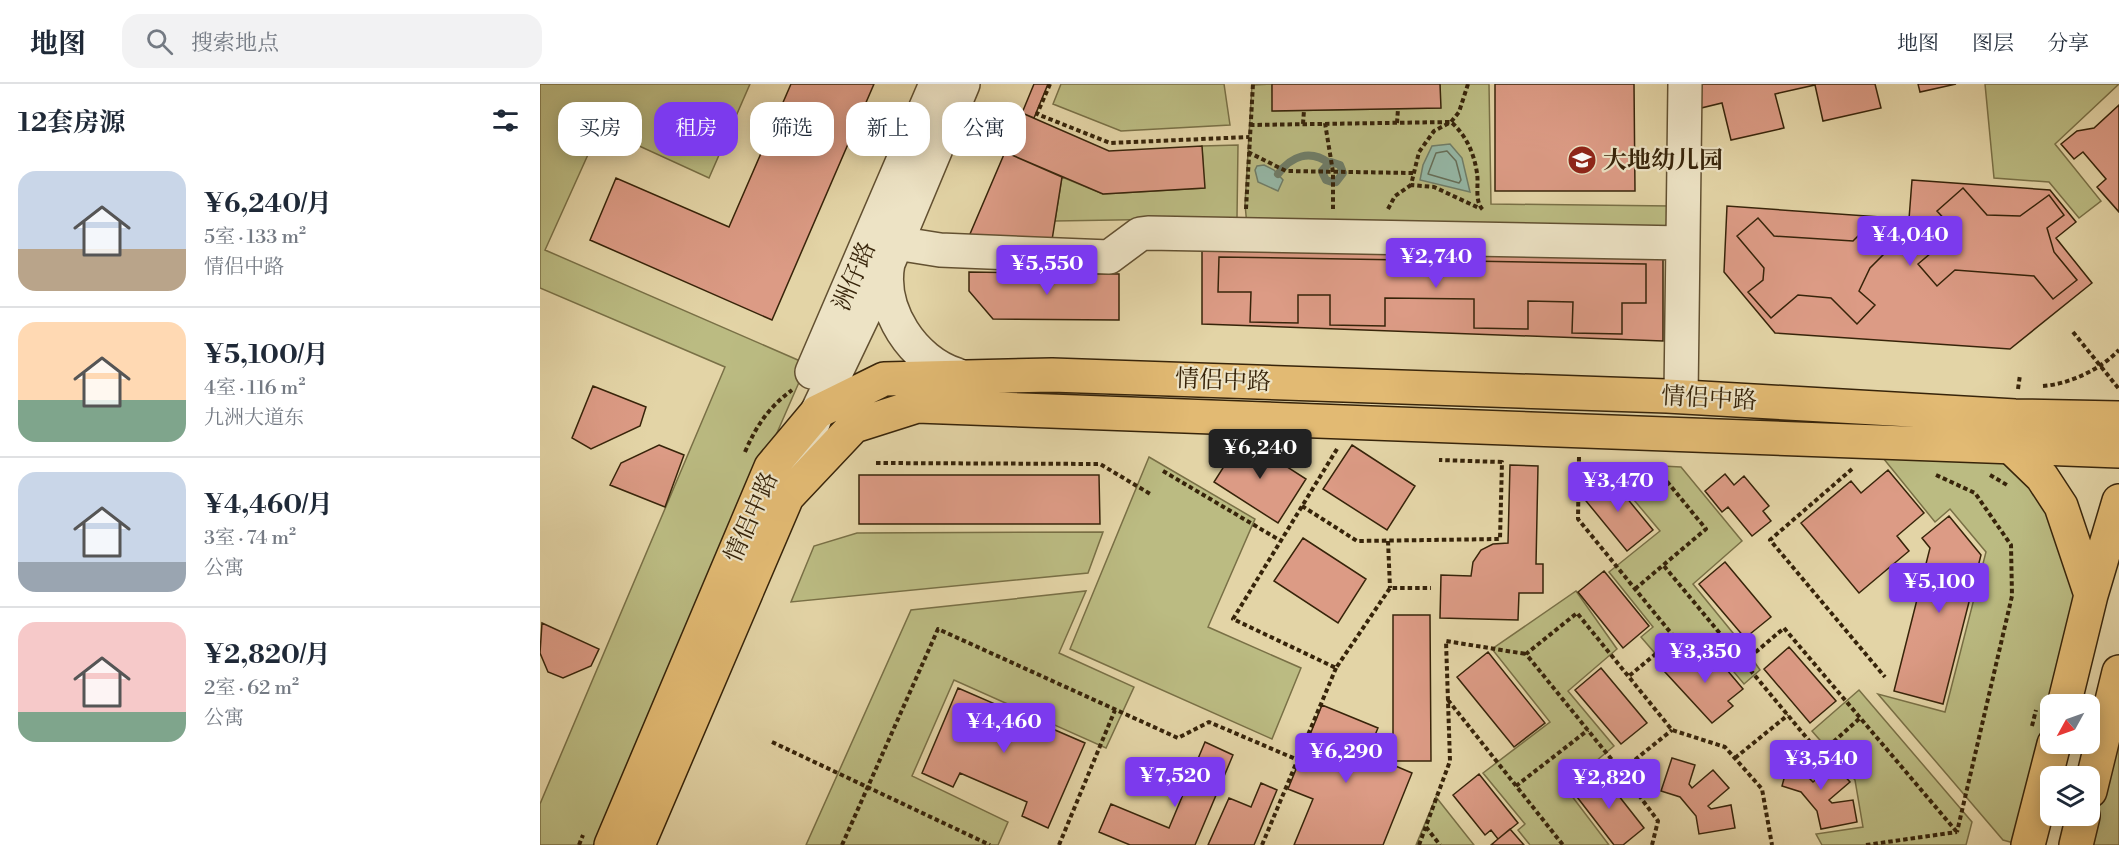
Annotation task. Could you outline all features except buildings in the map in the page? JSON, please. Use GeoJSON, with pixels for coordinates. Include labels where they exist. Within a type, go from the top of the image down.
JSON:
{"type":"FeatureCollection","features":[{"type":"Feature","properties":{"kind":"main road","name":"情侣中路"},"geometry":{"type":"LineString","coordinates":[[611,845],[771,467],[817,411],[884,379],[957,375],[1073,375],[1681,396],[2015,416],[2119,418]]}},
{"type":"Feature","properties":{"kind":"main road","name":"情侣中路"},"geometry":{"type":"LineString","coordinates":[[638,845],[787,497],[854,426],[917,406],[2119,451]]}},
{"type":"Feature","properties":{"kind":"main road"},"geometry":{"type":"LineString","coordinates":[[2011,447],[2042,477],[2061,506],[2091,595]]}},
{"type":"Feature","properties":{"kind":"main road"},"geometry":{"type":"LineString","coordinates":[[2055,694],[2091,595],[2119,501]]}},
{"type":"Feature","properties":{"kind":"main road"},"geometry":{"type":"LineString","coordinates":[[2100,723],[2119,672]]}},
{"type":"Feature","properties":{"kind":"main road"},"geometry":{"type":"LineString","coordinates":[[2028,845],[2040,753]]}},
{"type":"Feature","properties":{"kind":"main road"},"geometry":{"type":"LineString","coordinates":[[2076,845],[2081,826]]}},
{"type":"Feature","properties":{"kind":"street","name":"洲仔路"},"geometry":{"type":"LineString","coordinates":[[771,467],[936,84]]}},
{"type":"Feature","properties":{"kind":"street","name":"洲仔路"},"geometry":{"type":"LineString","coordinates":[[787,497],[817,411],[892,252],[963,84]]}},
{"type":"Feature","properties":{"kind":"street"},"geometry":{"type":"LineString","coordinates":[[1681,396],[1685,84]]}},
{"type":"Feature","properties":{"kind":"street"},"geometry":{"type":"LineString","coordinates":[[957,375],[933,364],[912,345],[900,328],[888,290],[892,252],[940,250],[1108,257],[1140,234],[1248,231],[1334,237],[1683,243]]}},
{"type":"Feature","properties":{"kind":"path"},"geometry":{"type":"LineString","coordinates":[[1050,84],[1037,114],[1110,143],[1249,137]]}},
{"type":"Feature","properties":{"kind":"path"},"geometry":{"type":"LineString","coordinates":[[1248,231],[1245,204],[1253,84]]}},
{"type":"Feature","properties":{"kind":"path"},"geometry":{"type":"LineString","coordinates":[[1468,84],[1463,103],[1451,122],[1434,131],[1419,152],[1411,185],[1434,187],[1480,208],[1500,226],[1509,240]]}},
{"type":"Feature","properties":{"kind":"path"},"geometry":{"type":"LineString","coordinates":[[1397,123],[1398,109]]}},
{"type":"Feature","properties":{"kind":"path"},"geometry":{"type":"LineString","coordinates":[[1303,124],[1304,110]]}},
{"type":"Feature","properties":{"kind":"path"},"geometry":{"type":"LineString","coordinates":[[1250,125],[1451,122],[1464,136],[1474,158],[1480,208]]}},
{"type":"Feature","properties":{"kind":"path"},"geometry":{"type":"LineString","coordinates":[[1325,123],[1333,172],[1334,237]]}},
{"type":"Feature","properties":{"kind":"path"},"geometry":{"type":"LineString","coordinates":[[1248,152],[1286,171],[1413,173]]}},
{"type":"Feature","properties":{"kind":"path"},"geometry":{"type":"LineString","coordinates":[[2073,332],[2119,389]]}},
{"type":"Feature","properties":{"kind":"path"},"geometry":{"type":"LineString","coordinates":[[1336,668],[1233,619],[1353,422]]}},
{"type":"Feature","properties":{"kind":"path"},"geometry":{"type":"LineString","coordinates":[[1627,433],[1706,529],[1635,589]]}},
{"type":"Feature","properties":{"kind":"path"},"geometry":{"type":"LineString","coordinates":[[1580,448],[1578,519],[1675,638],[1629,676]]}},
{"type":"Feature","properties":{"kind":"path"},"geometry":{"type":"LineString","coordinates":[[1302,506],[1357,541],[1500,539],[1502,462],[1439,460]]}},
{"type":"Feature","properties":{"kind":"path"},"geometry":{"type":"LineString","coordinates":[[876,463],[1100,464],[1152,495]]}},
{"type":"Feature","properties":{"kind":"path"},"geometry":{"type":"LineString","coordinates":[[1856,466],[1770,540],[1885,677]]}},
{"type":"Feature","properties":{"kind":"path"},"geometry":{"type":"LineString","coordinates":[[1163,471],[1281,541]]}},
{"type":"Feature","properties":{"kind":"path"},"geometry":{"type":"LineString","coordinates":[[1987,473],[2014,492]]}},
{"type":"Feature","properties":{"kind":"path"},"geometry":{"type":"LineString","coordinates":[[1936,476],[1975,493],[2011,545],[2012,596],[1957,832]]}},
{"type":"Feature","properties":{"kind":"path"},"geometry":{"type":"LineString","coordinates":[[1262,845],[1336,668],[1390,588],[1388,541]]}},
{"type":"Feature","properties":{"kind":"path"},"geometry":{"type":"LineString","coordinates":[[1664,566],[1820,754],[1860,718]]}},
{"type":"Feature","properties":{"kind":"path"},"geometry":{"type":"LineString","coordinates":[[1390,588],[1431,588]]}},
{"type":"Feature","properties":{"kind":"path"},"geometry":{"type":"LineString","coordinates":[[1526,654],[1577,613],[1672,730],[1725,747],[1762,789],[1772,845]]}},
{"type":"Feature","properties":{"kind":"path"},"geometry":{"type":"LineString","coordinates":[[1744,662],[1784,628],[1957,832]]}},
{"type":"Feature","properties":{"kind":"path"},"geometry":{"type":"LineString","coordinates":[[842,845],[938,629],[1178,738],[1209,722],[1298,760]]}},
{"type":"Feature","properties":{"kind":"path"},"geometry":{"type":"LineString","coordinates":[[1419,845],[1450,761],[1446,641],[1526,654],[1621,771],[1658,821],[1652,845]]}},
{"type":"Feature","properties":{"kind":"path"},"geometry":{"type":"LineString","coordinates":[[1448,700],[1563,845]]}},
{"type":"Feature","properties":{"kind":"path"},"geometry":{"type":"LineString","coordinates":[[1059,845],[1115,710]]}},
{"type":"Feature","properties":{"kind":"path"},"geometry":{"type":"LineString","coordinates":[[1735,758],[1788,716]]}},
{"type":"Feature","properties":{"kind":"path"},"geometry":{"type":"LineString","coordinates":[[1516,786],[1588,730]]}},
{"type":"Feature","properties":{"kind":"path"},"geometry":{"type":"LineString","coordinates":[[1621,771],[1672,730]]}},
{"type":"Feature","properties":{"kind":"path"},"geometry":{"type":"LineString","coordinates":[[772,742],[990,845]]}},
{"type":"Feature","properties":{"kind":"path"},"geometry":{"type":"LineString","coordinates":[[1426,827],[1440,845]]}},
{"type":"Feature","properties":{"kind":"path"},"geometry":{"type":"LineString","coordinates":[[1866,845],[1957,832]]}},
{"type":"Feature","properties":{"kind":"green space"},"geometry":{"type":"Polygon","coordinates":[[[540,84],[750,84],[738,112],[738,102],[654,102],[654,153],[642,147],[642,102],[558,102],[558,156],[587,156],[545,250],[807,364],[597,845],[540,845],[540,804],[725,367],[540,288],[540,84]]]}},
{"type":"Feature","properties":{"kind":"green space"},"geometry":{"type":"Polygon","coordinates":[[[1061,84],[1224,84],[1230,125],[1121,131],[1053,104],[1061,84]]]}},
{"type":"Feature","properties":{"kind":"green space"},"geometry":{"type":"Polygon","coordinates":[[[1272,84],[1273,111],[1440,108],[1440,84],[1489,84],[1491,204],[1671,206],[1683,234],[1247,226],[1245,204],[1252,85],[1272,84]]]}},
{"type":"Feature","properties":{"kind":"green space"},"geometry":{"type":"Polygon","coordinates":[[[1985,84],[2119,84],[2055,144],[2101,201],[2079,218],[2049,182],[1994,178],[1985,84]]]}},
{"type":"Feature","properties":{"kind":"green space"},"geometry":{"type":"Polygon","coordinates":[[[1238,145],[1237,218],[1055,221],[1062,177],[1103,194],[1204,188],[1202,146],[1238,145]]]}},
{"type":"Feature","properties":{"kind":"green space"},"geometry":{"type":"Polygon","coordinates":[[[661,156],[719,156],[709,178],[661,156]]]}},
{"type":"Feature","properties":{"kind":"green space"},"geometry":{"type":"Polygon","coordinates":[[[1875,448],[2008,453],[2033,477],[2083,597],[2053,694],[2040,694],[2040,754],[2043,754],[2021,845],[2003,840],[1878,694],[1945,712],[1986,552],[1950,509],[1935,522],[1875,448]]]}},
{"type":"Feature","properties":{"kind":"green space"},"geometry":{"type":"Polygon","coordinates":[[[1149,457],[1255,519],[1208,627],[1301,668],[1272,739],[1070,649],[1149,457]]]}},
{"type":"Feature","properties":{"kind":"green space"},"geometry":{"type":"Polygon","coordinates":[[[1603,463],[1681,467],[1742,541],[1693,584],[1760,670],[1744,684],[1703,635],[1666,666],[1641,637],[1653,627],[1609,572],[1660,531],[1603,463]]]}},
{"type":"Feature","properties":{"kind":"green space"},"geometry":{"type":"Polygon","coordinates":[[[1103,532],[1088,573],[791,602],[814,546],[857,533],[1103,532]]]}},
{"type":"Feature","properties":{"kind":"green space"},"geometry":{"type":"Polygon","coordinates":[[[1086,591],[1059,653],[1134,687],[1106,748],[954,680],[912,776],[1008,822],[998,845],[806,845],[911,610],[1086,591]]]}},
{"type":"Feature","properties":{"kind":"green space"},"geometry":{"type":"Polygon","coordinates":[[[1576,591],[1617,649],[1568,691],[1614,746],[1565,787],[1609,845],[1530,845],[1518,830],[1525,824],[1483,773],[1550,722],[1492,649],[1576,591]]]}},
{"type":"Feature","properties":{"kind":"green space"},"geometry":{"type":"Polygon","coordinates":[[[1859,690],[1972,822],[1966,845],[1822,845],[1816,834],[1863,827],[1855,780],[1812,731],[1859,690]]]}},
{"type":"Feature","properties":{"kind":"green space"},"geometry":{"type":"Polygon","coordinates":[[[2119,694],[2119,845],[2081,845],[2086,826],[2100,826],[2100,770],[2119,694]]]}},
{"type":"Feature","properties":{"kind":"green space"},"geometry":{"type":"Polygon","coordinates":[[[1436,797],[1474,845],[1416,845],[1436,797]]]}},
{"type":"Feature","properties":{"kind":"water"},"geometry":{"type":"Polygon","coordinates":[[[1450,144],[1462,158],[1470,192],[1420,180],[1423,165],[1432,146],[1450,144]]]}},
{"type":"Feature","properties":{"kind":"water"},"geometry":{"type":"Polygon","coordinates":[[[1264,165],[1274,170],[1283,180],[1278,191],[1258,182],[1255,170],[1257,166],[1264,165]]]}},
{"type":"Feature","properties":{"kind":"waterway"},"geometry":{"type":"LineString","coordinates":[[1278,174],[1289,163],[1301,156],[1315,156],[1329,163],[1322,171]]}},
{"type":"Feature","properties":{"kind":"waterway"},"geometry":{"type":"LineString","coordinates":[[1331,162],[1340,165],[1342,170]]}},
{"type":"Feature","properties":{"kind":"waterway"},"geometry":{"type":"LineString","coordinates":[[1336,182],[1343,173]]}},
{"type":"Feature","properties":{"kind":"waterway"},"geometry":{"type":"LineString","coordinates":[[1323,174],[1326,180],[1332,182]]}},
{"type":"Feature","properties":{"kind":"place","name":"大地幼儿园"},"geometry":{"type":"Point","coordinates":[1582,160]}}]}
